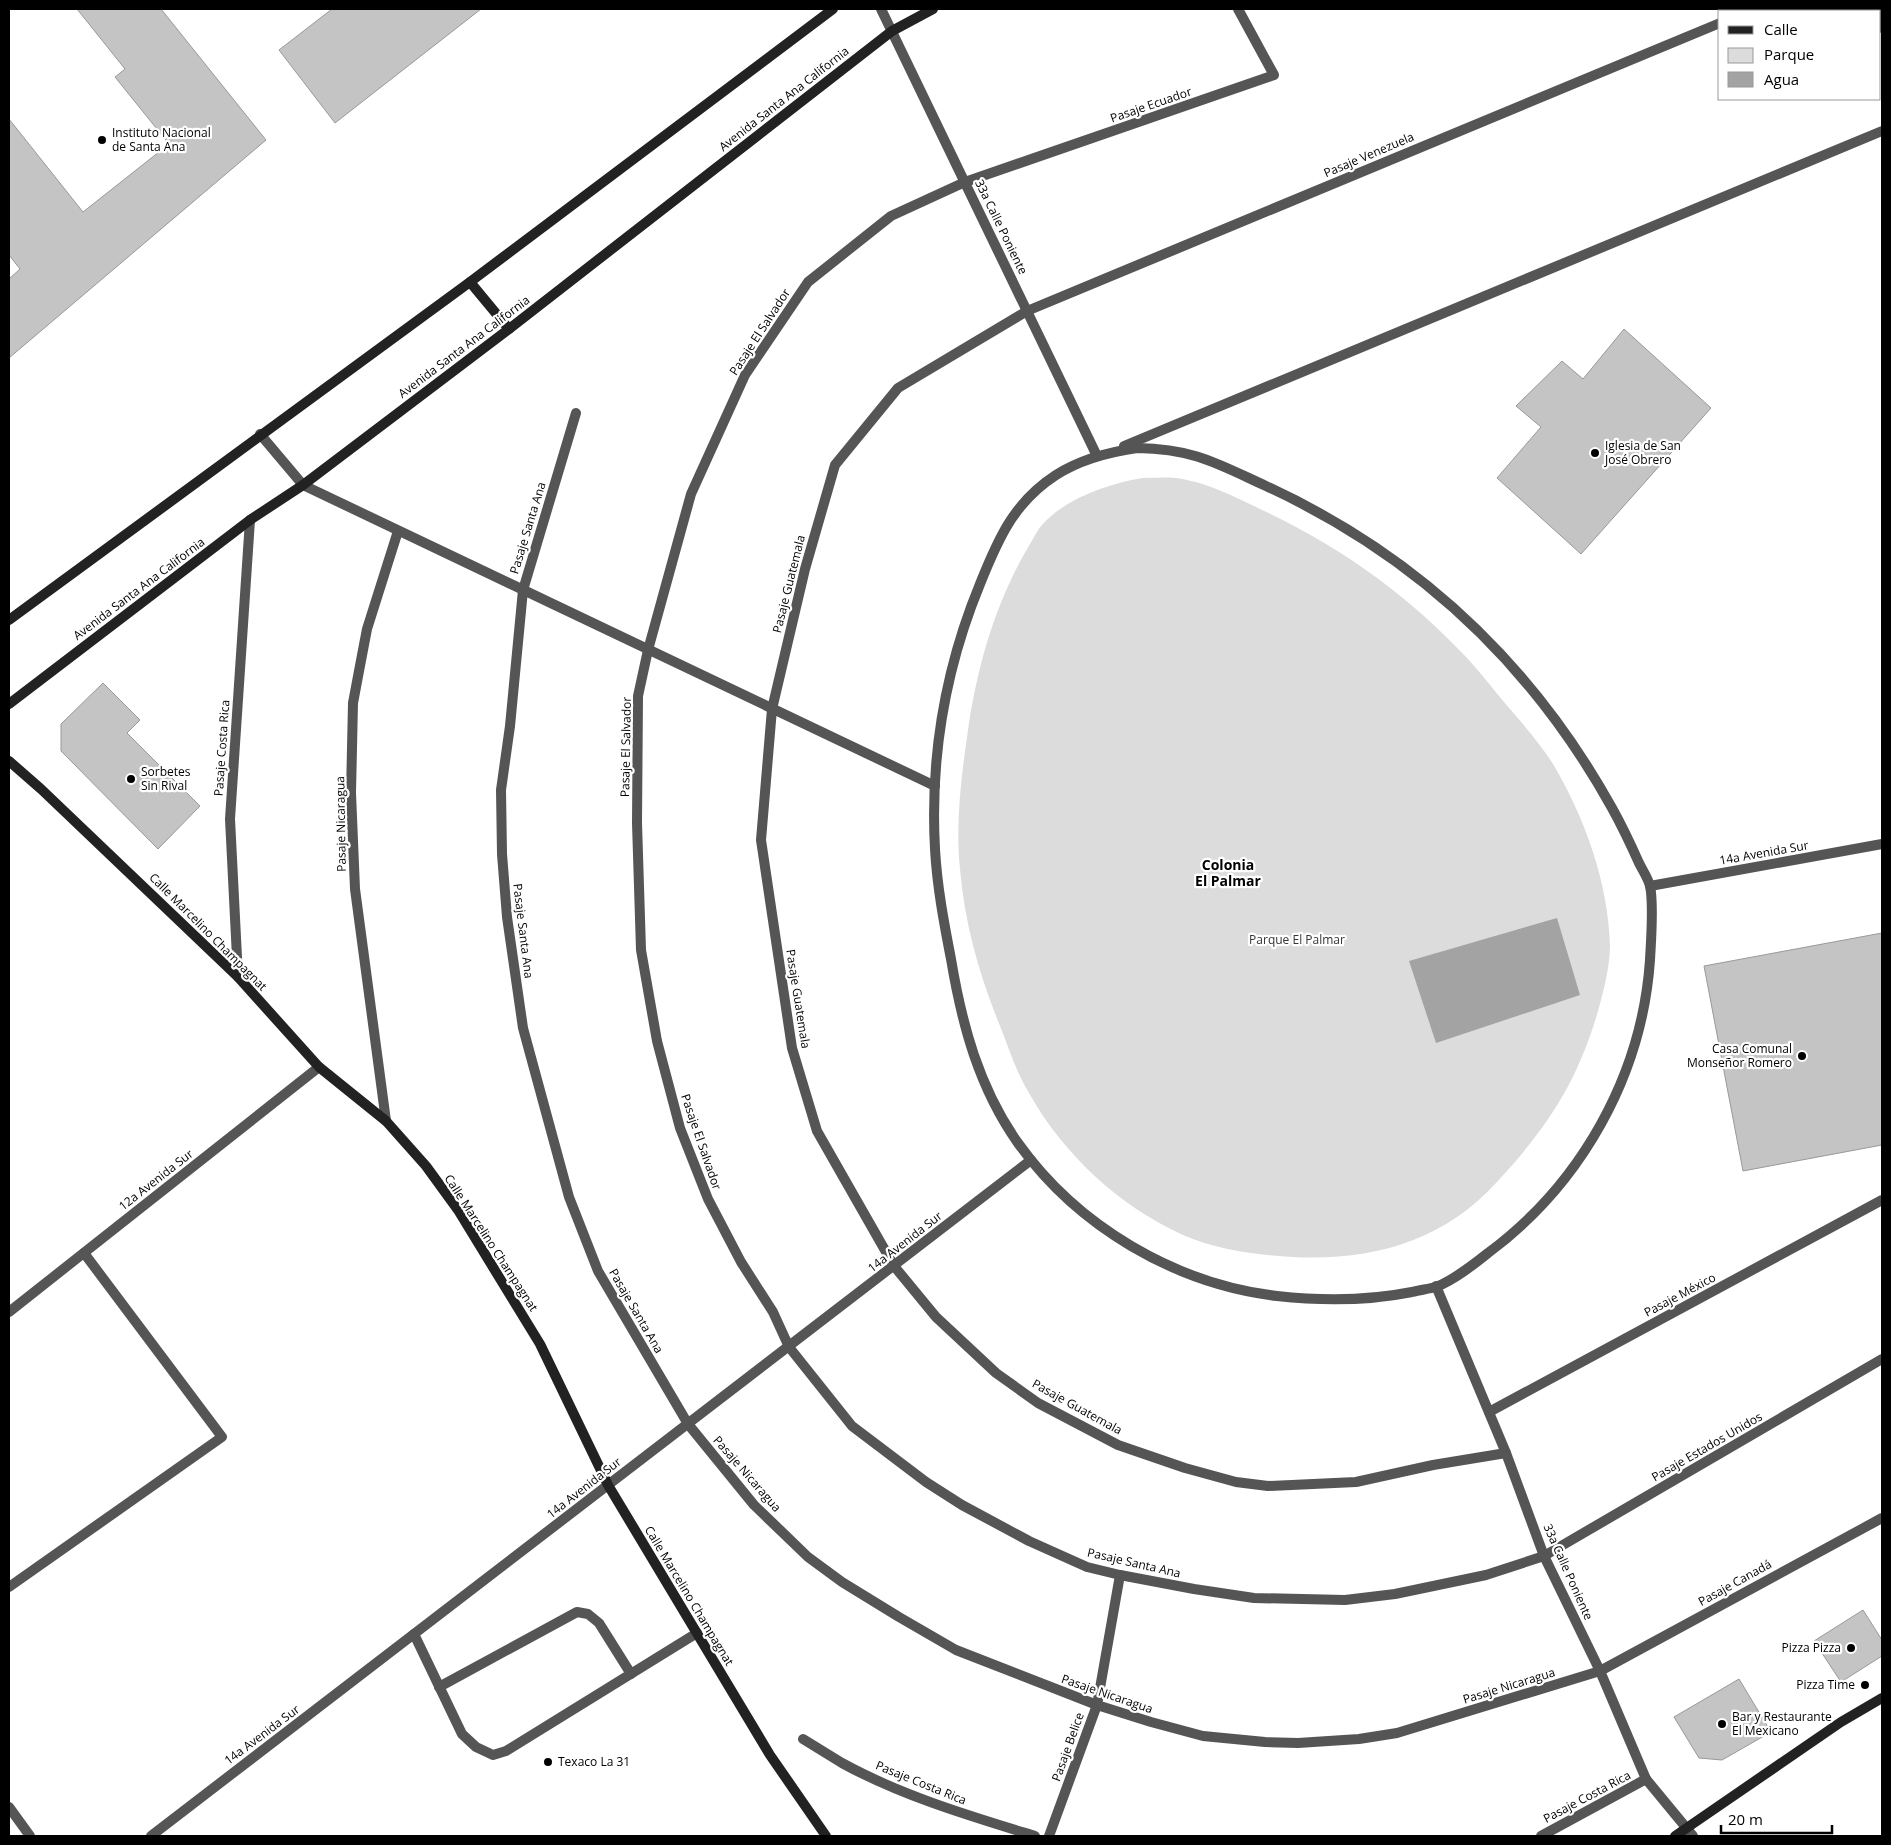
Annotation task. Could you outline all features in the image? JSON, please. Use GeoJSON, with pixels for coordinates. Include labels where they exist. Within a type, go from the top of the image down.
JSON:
{"type":"FeatureCollection","features":[{"type":"Feature","properties":{"kind":"street"},"geometry":{"type":"LineString","coordinates":[[9,620],[260,434],[470,282],[834,9]]}},
{"type":"Feature","properties":{"kind":"street","name":"33a Calle Poniente"},"geometry":{"type":"LineString","coordinates":[[881,9],[1097,456]]}},
{"type":"Feature","properties":{"kind":"street","name":"Avenida Santa Ana California"},"geometry":{"type":"LineString","coordinates":[[9,704],[250,520],[303,485],[509,329],[892,31],[933,9]]}},
{"type":"Feature","properties":{"kind":"street","name":"Pasaje Ecuador"},"geometry":{"type":"LineString","coordinates":[[965,182],[1274,75],[1238,9]]}},
{"type":"Feature","properties":{"kind":"street","name":"Pasaje Venezuela"},"geometry":{"type":"LineString","coordinates":[[1027,311],[1718,24]]}},
{"type":"Feature","properties":{"kind":"street"},"geometry":{"type":"LineString","coordinates":[[1110,452],[1138,448],[1165,448],[1193,453],[1219,462],[1344,526],[1391,557],[1435,590],[1520,673],[1559,722],[1624,829],[1650,886],[1652,932],[1649,978],[1641,1024],[1628,1068],[1609,1110],[1588,1147],[1564,1180],[1536,1212],[1506,1240],[1486,1255],[1436,1286],[1394,1295],[1351,1300],[1308,1299],[1264,1294],[1222,1285],[1181,1271],[1142,1252],[1106,1230],[1072,1204],[1017,1142],[997,1109],[980,1074],[967,1038],[958,1000],[942,908],[935,854],[934,786],[938,744],[954,655],[968,612],[996,542],[1012,516],[1032,494],[1056,475],[1083,461],[1110,452],[1882,131]]}},
{"type":"Feature","properties":{"kind":"street","name":"Pasaje El Salvador"},"geometry":{"type":"LineString","coordinates":[[789,1347],[773,1312],[740,1262],[708,1200],[680,1128],[657,1040],[641,950],[637,823],[638,696],[648,650],[691,494],[745,375],[808,282],[891,216],[965,182]]}},
{"type":"Feature","properties":{"kind":"street"},"geometry":{"type":"LineString","coordinates":[[470,282],[509,329]]}},
{"type":"Feature","properties":{"kind":"street","name":"Pasaje Guatemala"},"geometry":{"type":"LineString","coordinates":[[1027,311],[898,388],[835,465],[804,569],[772,709],[761,840],[792,1048],[817,1130],[894,1266],[936,1317],[996,1373],[1038,1403],[1118,1445],[1185,1468],[1236,1482],[1268,1486],[1356,1482],[1433,1465],[1506,1453]]}},
{"type":"Feature","properties":{"kind":"street","name":"Pasaje Santa Ana"},"geometry":{"type":"LineString","coordinates":[[576,413],[523,590],[510,726],[501,790],[502,854],[506,899],[523,1028],[569,1197],[598,1271],[688,1424]]}},
{"type":"Feature","properties":{"kind":"street"},"geometry":{"type":"LineString","coordinates":[[260,434],[303,485],[934,786]]}},
{"type":"Feature","properties":{"kind":"street","name":"Pasaje Costa Rica"},"geometry":{"type":"LineString","coordinates":[[238,977],[230,819],[250,520]]}},
{"type":"Feature","properties":{"kind":"street","name":"Pasaje Nicaragua"},"geometry":{"type":"LineString","coordinates":[[386,1121],[355,889],[351,793],[353,703],[366,629],[398,531]]}},
{"type":"Feature","properties":{"kind":"street","name":"Calle Marcelino Champagnat"},"geometry":{"type":"LineString","coordinates":[[9,761],[42,789],[238,977],[319,1067],[386,1121],[426,1166],[458,1210],[540,1344],[608,1485],[696,1633],[770,1755],[826,1836]]}},
{"type":"Feature","properties":{"kind":"street","name":"14a Avenida Sur"},"geometry":{"type":"LineString","coordinates":[[1650,886],[1882,844]]}},
{"type":"Feature","properties":{"kind":"street","name":"12a Avenida Sur"},"geometry":{"type":"LineString","coordinates":[[9,1312],[319,1067]]}},
{"type":"Feature","properties":{"kind":"street","name":"14a Avenida Sur"},"geometry":{"type":"LineString","coordinates":[[151,1836],[1031,1160]]}},
{"type":"Feature","properties":{"kind":"street","name":"Pasaje México"},"geometry":{"type":"LineString","coordinates":[[1489,1412],[1882,1200]]}},
{"type":"Feature","properties":{"kind":"street"},"geometry":{"type":"LineString","coordinates":[[9,1587],[222,1436],[84,1253]]}},
{"type":"Feature","properties":{"kind":"street","name":"33a Calle Poniente"},"geometry":{"type":"LineString","coordinates":[[1436,1286],[1506,1453],[1544,1556],[1600,1671],[1646,1779],[1690,1832]]}},
{"type":"Feature","properties":{"kind":"street","name":"Pasaje Santa Ana"},"geometry":{"type":"LineString","coordinates":[[789,1347],[852,1426],[926,1482],[962,1505],[1029,1541],[1087,1567],[1120,1576],[1254,1598],[1344,1600],[1395,1594],[1486,1575],[1544,1556]]}},
{"type":"Feature","properties":{"kind":"street","name":"Pasaje Estados Unidos"},"geometry":{"type":"LineString","coordinates":[[1544,1556],[1882,1359]]}},
{"type":"Feature","properties":{"kind":"street","name":"Pasaje Nicaragua"},"geometry":{"type":"LineString","coordinates":[[688,1424],[754,1505],[808,1557],[842,1582],[899,1618],[956,1650],[1096,1705],[1151,1722],[1203,1736],[1265,1742],[1298,1743],[1359,1739],[1397,1733],[1430,1724],[1600,1671]]}},
{"type":"Feature","properties":{"kind":"street","name":"Pasaje Canadá"},"geometry":{"type":"LineString","coordinates":[[1600,1671],[1882,1518]]}},
{"type":"Feature","properties":{"kind":"street","name":"Pasaje Belice"},"geometry":{"type":"LineString","coordinates":[[1049,1836],[1096,1705],[1120,1576]]}},
{"type":"Feature","properties":{"kind":"street"},"geometry":{"type":"LineString","coordinates":[[439,1687],[577,1612],[588,1614],[599,1622],[631,1674]]}},
{"type":"Feature","properties":{"kind":"street"},"geometry":{"type":"LineString","coordinates":[[414,1634],[462,1734],[476,1747],[493,1755],[506,1751],[696,1633]]}},
{"type":"Feature","properties":{"kind":"street"},"geometry":{"type":"LineString","coordinates":[[1675,1836],[1690,1832],[1841,1722],[1882,1698]]}},
{"type":"Feature","properties":{"kind":"street","name":"Pasaje Costa Rica"},"geometry":{"type":"LineString","coordinates":[[803,1739],[843,1763],[908,1794],[971,1817],[1035,1836]]}},
{"type":"Feature","properties":{"kind":"street","name":"Pasaje Costa Rica"},"geometry":{"type":"LineString","coordinates":[[1541,1836],[1646,1779]]}},
{"type":"Feature","properties":{"kind":"street"},"geometry":{"type":"LineString","coordinates":[[9,1807],[30,1836]]}},
{"type":"Feature","properties":{"kind":"green space","name":"Parque El Palmar"},"geometry":{"type":"Polygon","coordinates":[[[1142,478],[1182,479],[1234,496],[1318,539],[1372,574],[1397,593],[1468,659],[1542,748],[1565,785],[1585,828],[1593,851],[1605,898],[1610,945],[1609,961],[1590,1037],[1570,1083],[1545,1123],[1496,1183],[1475,1203],[1452,1220],[1404,1244],[1350,1255],[1322,1257],[1279,1256],[1237,1251],[1209,1244],[1183,1235],[1159,1223],[1115,1193],[1095,1176],[1058,1137],[1021,1078],[987,991],[970,932],[962,890],[958,832],[969,723],[984,653],[1008,586],[1042,525],[1052,515],[1075,500],[1102,488],[1142,478]]]}},
{"type":"Feature","properties":{"kind":"water"},"geometry":{"type":"Polygon","coordinates":[[[1557,918],[1580,995],[1436,1043],[1409,961],[1557,918]]]}},
{"type":"Feature","properties":{"kind":"building"},"geometry":{"type":"Polygon","coordinates":[[[77,9],[161,9],[266,140],[9,358],[9,279],[20,269],[9,255],[9,119],[83,212],[169,144],[115,77],[125,69],[77,9]]]}},
{"type":"Feature","properties":{"kind":"building"},"geometry":{"type":"Polygon","coordinates":[[[332,9],[481,9],[335,123],[279,50],[332,9]]]}},
{"type":"Feature","properties":{"kind":"building","name":"Iglesia de San José Obrero"},"geometry":{"type":"Polygon","coordinates":[[[1624,329],[1711,408],[1581,554],[1497,478],[1541,427],[1516,406],[1562,361],[1583,379],[1624,329]]]}},
{"type":"Feature","properties":{"kind":"building","name":"Sorbetes Sin Rival"},"geometry":{"type":"Polygon","coordinates":[[[103,683],[140,720],[127,733],[200,806],[158,849],[61,751],[61,724],[103,683]]]}},
{"type":"Feature","properties":{"kind":"building","name":"Casa Comunal Monseñor Romero"},"geometry":{"type":"Polygon","coordinates":[[[1882,933],[1882,1145],[1743,1171],[1704,966],[1882,933]]]}},
{"type":"Feature","properties":{"kind":"building","name":"Pizza Pizza"},"geometry":{"type":"Polygon","coordinates":[[[1863,1610],[1882,1640],[1882,1656],[1841,1682],[1814,1641],[1863,1610]]]}},
{"type":"Feature","properties":{"kind":"building","name":"Bar y Restaurante El Mexicano"},"geometry":{"type":"Polygon","coordinates":[[[1739,1679],[1771,1732],[1722,1760],[1699,1758],[1674,1717],[1739,1679]]]}},
{"type":"Feature","properties":{"kind":"place","name":"Instituto Nacional de Santa Ana"},"geometry":{"type":"Point","coordinates":[102,140]}},
{"type":"Feature","properties":{"kind":"place","name":"Iglesia de San José Obrero"},"geometry":{"type":"Point","coordinates":[1595,453]}},
{"type":"Feature","properties":{"kind":"place","name":"Sorbetes Sin Rival"},"geometry":{"type":"Point","coordinates":[131,779]}},
{"type":"Feature","properties":{"kind":"place","name":"Casa Comunal Monseñor Romero"},"geometry":{"type":"Point","coordinates":[1802,1056]}},
{"type":"Feature","properties":{"kind":"place","name":"Pizza Pizza"},"geometry":{"type":"Point","coordinates":[1851,1648]}},
{"type":"Feature","properties":{"kind":"place","name":"Pizza Time"},"geometry":{"type":"Point","coordinates":[1865,1685]}},
{"type":"Feature","properties":{"kind":"place","name":"Bar y Restaurante El Mexicano"},"geometry":{"type":"Point","coordinates":[1722,1724]}},
{"type":"Feature","properties":{"kind":"place","name":"Texaco La 31"},"geometry":{"type":"Point","coordinates":[548,1762]}},
{"type":"Feature","properties":{"kind":"district","name":"Colonia El Palmar"},"geometry":{"type":"Point","coordinates":[1228,874]}}]}
